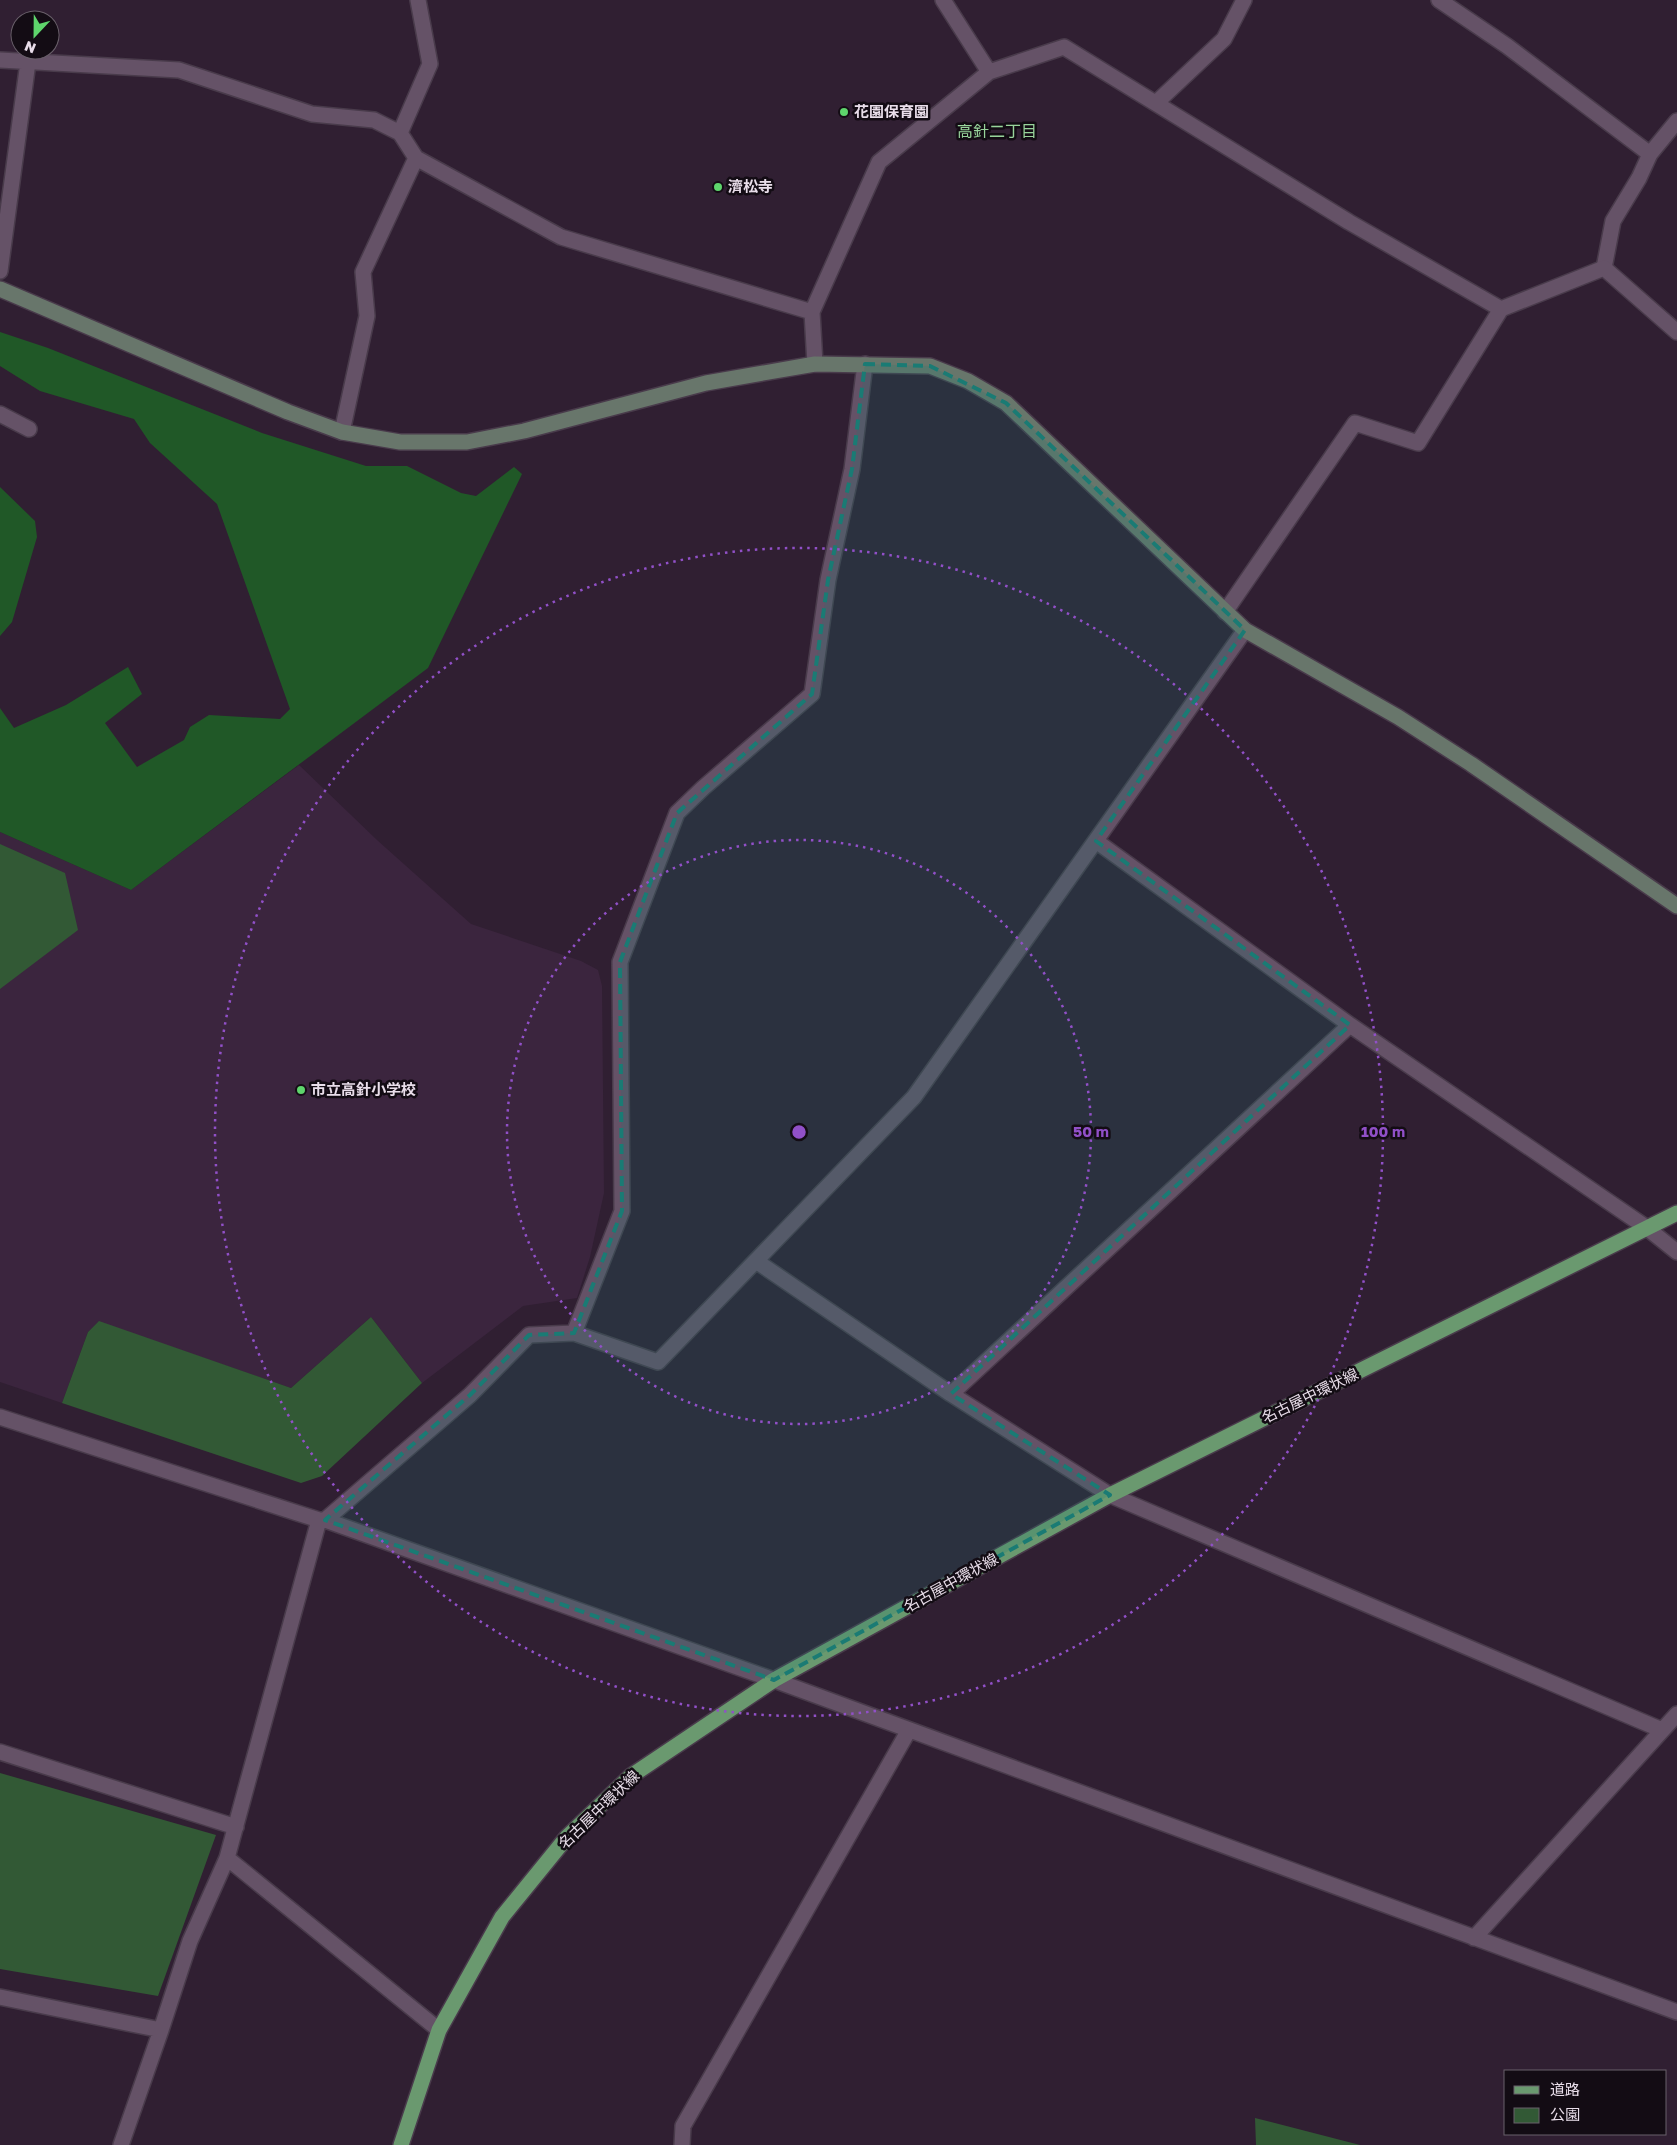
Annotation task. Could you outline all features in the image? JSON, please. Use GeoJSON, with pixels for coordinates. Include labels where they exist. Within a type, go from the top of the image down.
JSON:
{"type":"FeatureCollection","features":[{"type":"Feature","properties":{"kind":"main road","name":"名古屋中環状線"},"geometry":{"type":"LineString","coordinates":[[401,2145],[440,2030],[502,1916],[567,1837],[631,1776],[774,1680],[1110,1496],[1677,1212]]}},
{"type":"Feature","properties":{"kind":"street"},"geometry":{"type":"LineString","coordinates":[[400,133],[430,64],[418,0]]}},
{"type":"Feature","properties":{"kind":"street"},"geometry":{"type":"LineString","coordinates":[[943,0],[989,72]]}},
{"type":"Feature","properties":{"kind":"street"},"geometry":{"type":"LineString","coordinates":[[1156,103],[1224,39],[1244,0]]}},
{"type":"Feature","properties":{"kind":"street"},"geometry":{"type":"LineString","coordinates":[[1439,0],[1507,46],[1650,154]]}},
{"type":"Feature","properties":{"kind":"street"},"geometry":{"type":"LineString","coordinates":[[815,364],[812,312],[879,162],[989,72],[1064,47],[1349,222],[1501,309]]}},
{"type":"Feature","properties":{"kind":"street"},"geometry":{"type":"LineString","coordinates":[[0,60],[179,70],[312,114],[374,120],[400,133],[416,158],[561,237],[812,312]]}},
{"type":"Feature","properties":{"kind":"street"},"geometry":{"type":"LineString","coordinates":[[0,271],[28,62]]}},
{"type":"Feature","properties":{"kind":"street"},"geometry":{"type":"LineString","coordinates":[[1604,268],[1613,220],[1639,178],[1650,154],[1677,121]]}},
{"type":"Feature","properties":{"kind":"street"},"geometry":{"type":"LineString","coordinates":[[342,432],[366,316],[363,272],[416,158]]}},
{"type":"Feature","properties":{"kind":"street"},"geometry":{"type":"LineString","coordinates":[[1225,612],[1355,423],[1418,443],[1501,309],[1604,268]]}},
{"type":"Feature","properties":{"kind":"street"},"geometry":{"type":"LineString","coordinates":[[1604,268],[1677,332]]}},
{"type":"Feature","properties":{"kind":"street"},"geometry":{"type":"LineString","coordinates":[[0,289],[279,408],[342,432],[400,442],[467,442],[524,431],[706,383],[815,364],[930,366],[968,381],[1006,403],[1245,630],[1398,716],[1677,906]]}},
{"type":"Feature","properties":{"kind":"street"},"geometry":{"type":"LineString","coordinates":[[574,1333],[622,1212],[620,962],[677,814],[703,788],[812,694],[828,580],[852,470],[865,364]]}},
{"type":"Feature","properties":{"kind":"street"},"geometry":{"type":"LineString","coordinates":[[0,414],[29,429]]}},
{"type":"Feature","properties":{"kind":"street"},"geometry":{"type":"LineString","coordinates":[[121,2145],[190,1941],[226,1858],[236,1827],[322,1520],[470,1395],[529,1335],[574,1333],[658,1362],[914,1097],[1245,630]]}},
{"type":"Feature","properties":{"kind":"street"},"geometry":{"type":"LineString","coordinates":[[1096,841],[1350,1025],[1647,1228],[1677,1252]]}},
{"type":"Feature","properties":{"kind":"street"},"geometry":{"type":"LineString","coordinates":[[951,1394],[1350,1025]]}},
{"type":"Feature","properties":{"kind":"street"},"geometry":{"type":"LineString","coordinates":[[756,1261],[951,1394],[1110,1496],[1662,1730]]}},
{"type":"Feature","properties":{"kind":"street"},"geometry":{"type":"LineString","coordinates":[[0,1417],[322,1520],[774,1680],[1677,2012]]}},
{"type":"Feature","properties":{"kind":"street"},"geometry":{"type":"LineString","coordinates":[[1474,1938],[1677,1714]]}},
{"type":"Feature","properties":{"kind":"street"},"geometry":{"type":"LineString","coordinates":[[682,2145],[683,2126],[909,1730]]}},
{"type":"Feature","properties":{"kind":"street"},"geometry":{"type":"LineString","coordinates":[[0,1752],[236,1827]]}},
{"type":"Feature","properties":{"kind":"street"},"geometry":{"type":"LineString","coordinates":[[226,1858],[440,2030]]}},
{"type":"Feature","properties":{"kind":"street"},"geometry":{"type":"LineString","coordinates":[[0,1998],[161,2030]]}},
{"type":"Feature","properties":{"kind":"highlighted area"},"geometry":{"type":"Polygon","coordinates":[[[865,364],[930,366],[1006,403],[1245,630],[1096,841],[1350,1025],[951,1394],[1110,1495],[774,1680],[325,1520],[470,1395],[529,1335],[574,1333],[622,1211],[620,962],[677,813],[812,694],[828,580],[852,469],[865,364]]]}},
{"type":"Feature","properties":{"kind":"shaded area","name":"市立高針小学校"},"geometry":{"type":"Polygon","coordinates":[[[299,765],[377,840],[471,924],[581,961],[598,970],[602,986],[604,1193],[590,1257],[577,1298],[523,1306],[422,1383],[371,1317],[291,1388],[99,1322],[88,1332],[62,1403],[0,1382],[0,832],[131,890],[299,765]]]}},
{"type":"Feature","properties":{"kind":"green space"},"geometry":{"type":"Polygon","coordinates":[[[0,332],[48,348],[262,433],[366,466],[407,466],[461,493],[476,496],[514,467],[522,474],[428,668],[131,890],[0,832],[0,708],[14,728],[66,705],[128,667],[142,694],[105,723],[137,767],[184,740],[190,727],[209,715],[280,719],[290,709],[217,504],[150,443],[134,419],[40,391],[0,366],[0,332]]]}},
{"type":"Feature","properties":{"kind":"green space"},"geometry":{"type":"Polygon","coordinates":[[[0,487],[35,521],[37,537],[12,622],[0,636],[0,487]]]}},
{"type":"Feature","properties":{"kind":"green space"},"geometry":{"type":"Polygon","coordinates":[[[0,844],[65,873],[78,930],[0,989],[0,844]]]}},
{"type":"Feature","properties":{"kind":"green space"},"geometry":{"type":"Polygon","coordinates":[[[371,1317],[422,1383],[322,1476],[301,1483],[62,1403],[88,1332],[99,1321],[291,1388],[371,1317]]]}},
{"type":"Feature","properties":{"kind":"green space"},"geometry":{"type":"Polygon","coordinates":[[[0,1773],[216,1835],[158,1996],[0,1969],[0,1773]]]}},
{"type":"Feature","properties":{"kind":"green space"},"geometry":{"type":"Polygon","coordinates":[[[1255,2118],[1360,2145],[1256,2145],[1255,2118]]]}},
{"type":"Feature","properties":{"kind":"place","name":"花園保育園"},"geometry":{"type":"Point","coordinates":[844,112]}},
{"type":"Feature","properties":{"kind":"place","name":"濟松寺"},"geometry":{"type":"Point","coordinates":[718,187]}},
{"type":"Feature","properties":{"kind":"place","name":"市立高針小学校"},"geometry":{"type":"Point","coordinates":[301,1090]}},
{"type":"Feature","properties":{"kind":"district","name":"高針二丁目"},"geometry":{"type":"Point","coordinates":[997,131]}}]}
